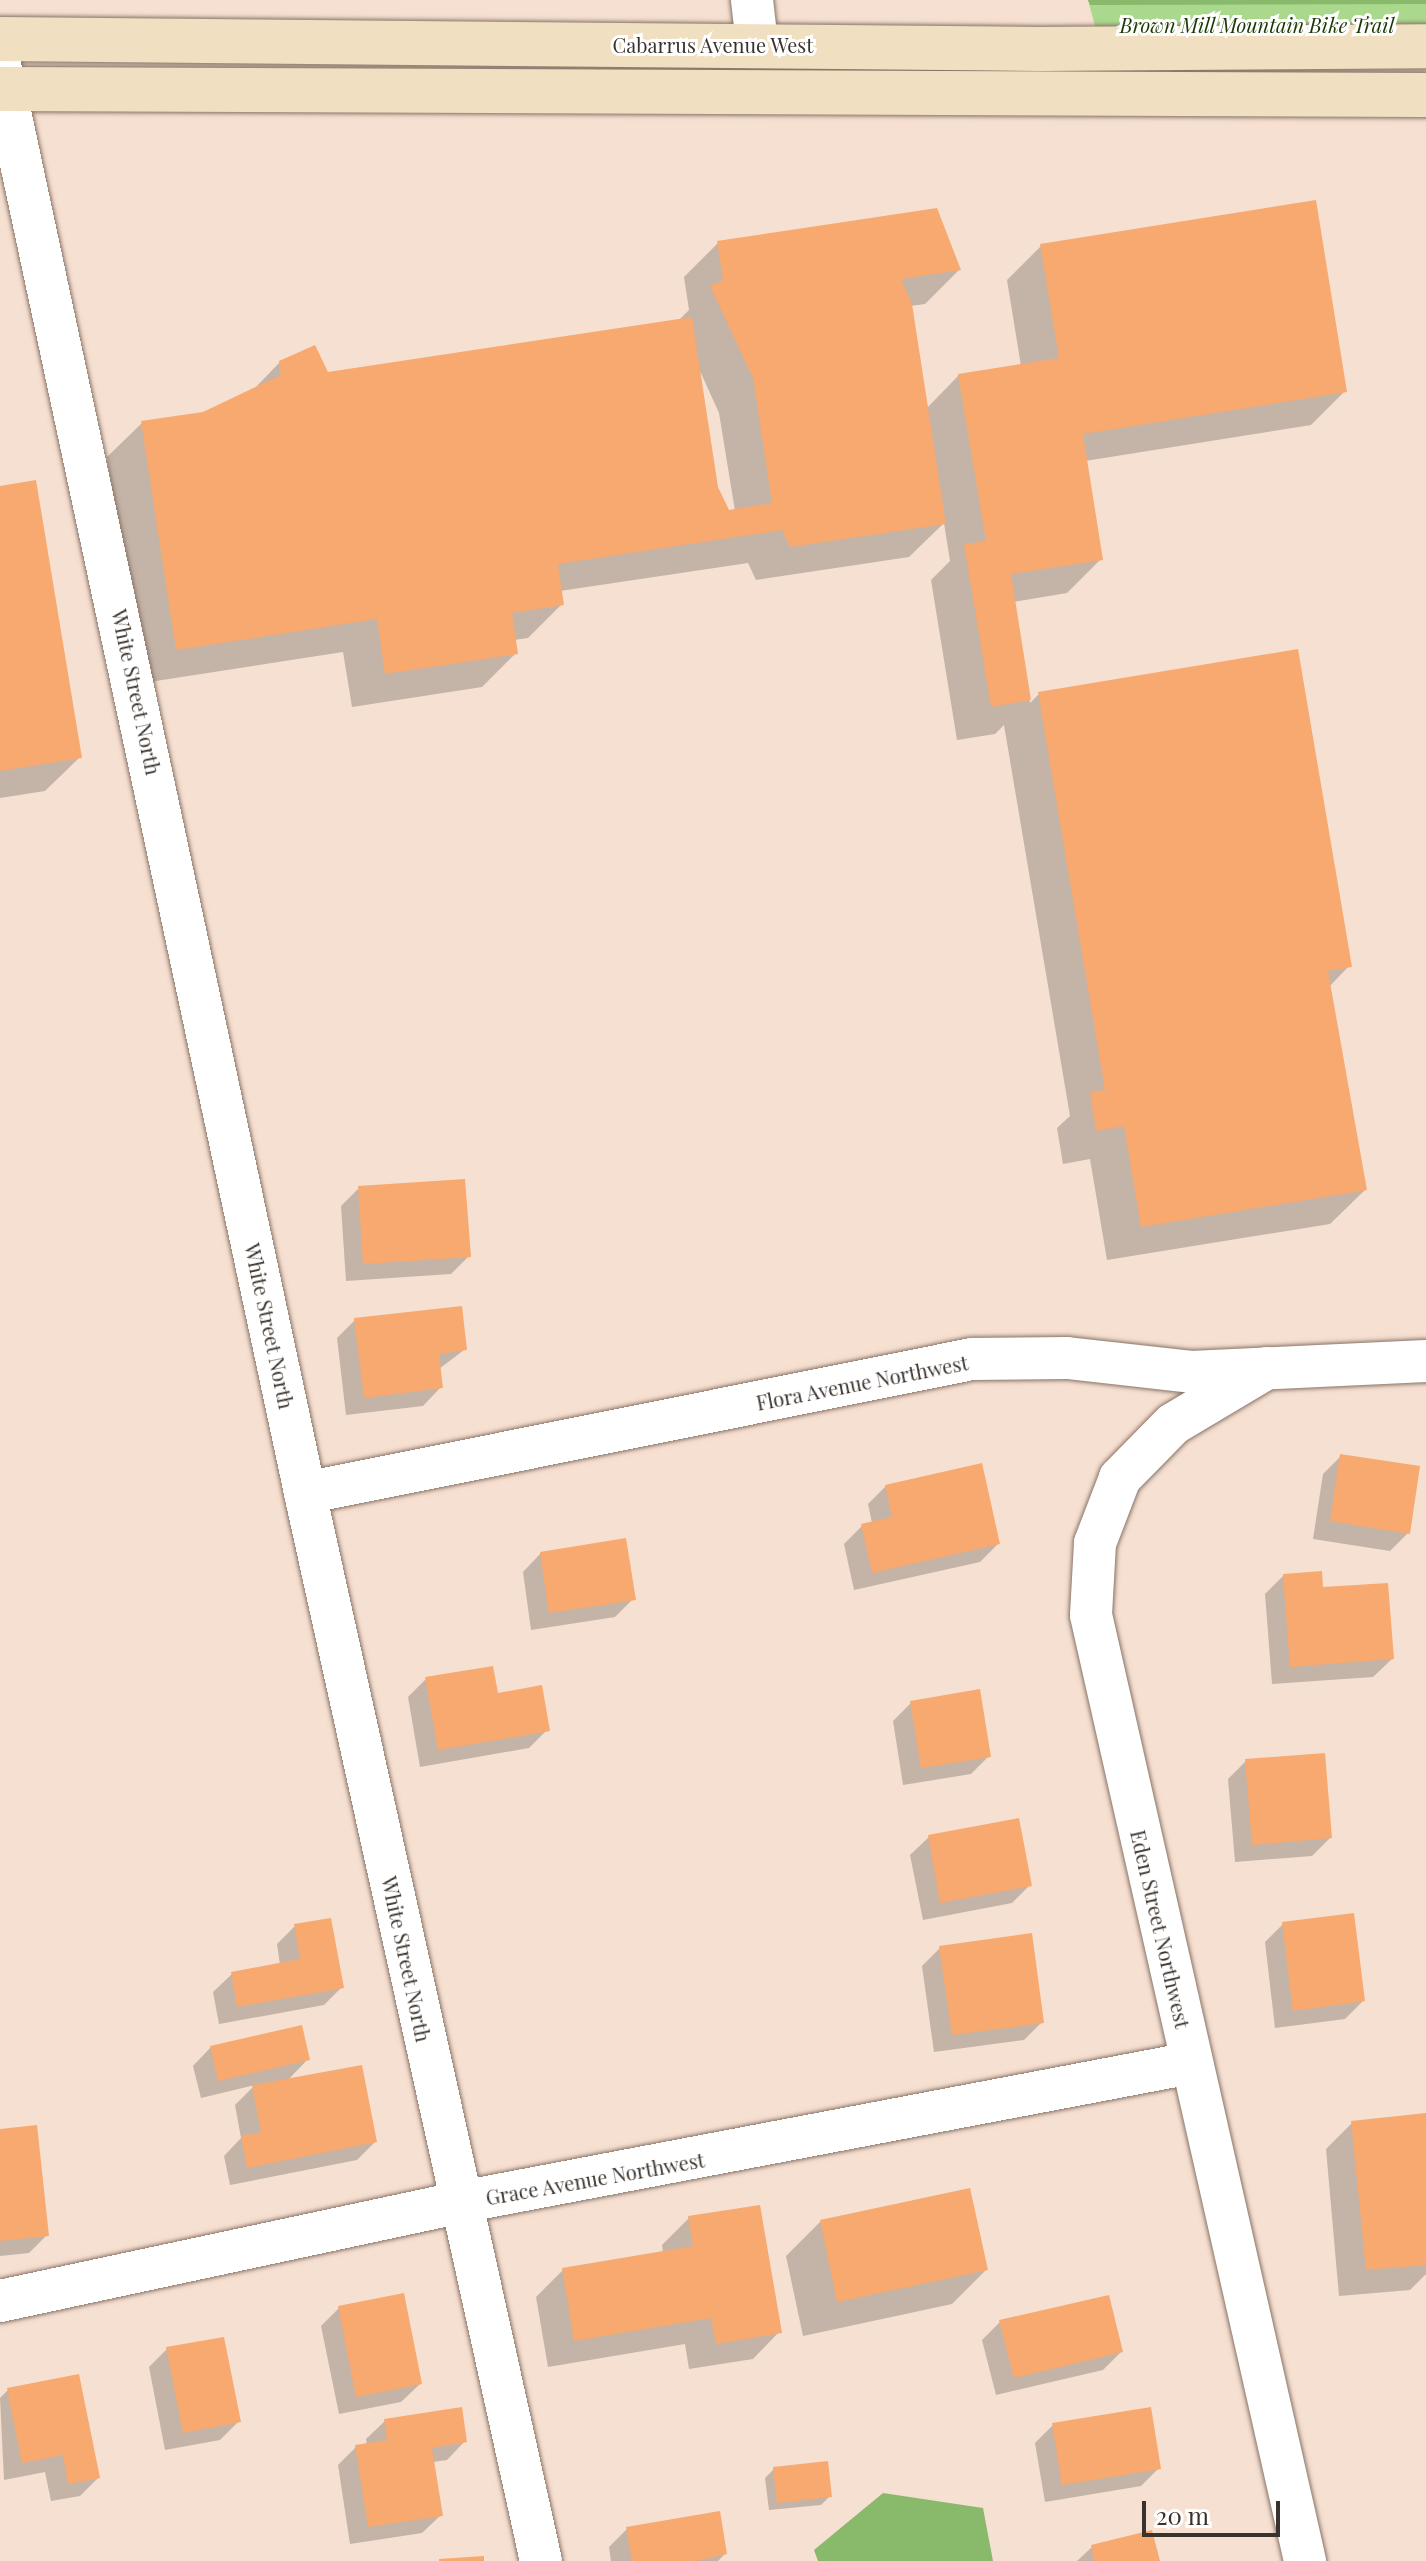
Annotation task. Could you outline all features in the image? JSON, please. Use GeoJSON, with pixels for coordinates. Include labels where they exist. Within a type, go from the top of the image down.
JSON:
{"type":"FeatureCollection","features":[{"type":"Feature","properties":{"kind":"main road","name":"Cabarrus Avenue West"},"geometry":{"type":"LineString","coordinates":[[0,39],[1040,49],[1426,46]]}},
{"type":"Feature","properties":{"kind":"main road"},"geometry":{"type":"LineString","coordinates":[[2,81],[1426,95]]}},
{"type":"Feature","properties":{"kind":"street"},"geometry":{"type":"LineString","coordinates":[[752,0],[757,44]]}},
{"type":"Feature","properties":{"kind":"street","name":"White Street North"},"geometry":{"type":"LineString","coordinates":[[2,81],[305,1493],[541,2561]]}},
{"type":"Feature","properties":{"kind":"street","name":"Flora Avenue Northwest"},"geometry":{"type":"LineString","coordinates":[[305,1493],[972,1359],[1067,1358],[1154,1370],[1426,1361]]}},
{"type":"Feature","properties":{"kind":"street","name":"Eden Street Northwest"},"geometry":{"type":"LineString","coordinates":[[1267,1368],[1185,1415],[1120,1478],[1095,1543],[1091,1615],[1305,2561]]}},
{"type":"Feature","properties":{"kind":"street"},"geometry":{"type":"LineString","coordinates":[[1154,1370],[1176,1385],[1185,1415]]}},
{"type":"Feature","properties":{"kind":"street","name":"Grace Avenue Northwest"},"geometry":{"type":"LineString","coordinates":[[0,2301],[461,2202],[1191,2063]]}},
{"type":"Feature","properties":{"kind":"green space","name":"Brown Mill Mountain Bike Trail"},"geometry":{"type":"Polygon","coordinates":[[[1088,0],[1426,0],[1426,48],[1101,48],[1088,0]]]}},
{"type":"Feature","properties":{"kind":"green space"},"geometry":{"type":"Polygon","coordinates":[[[1088,0],[1426,0],[1426,4],[1090,5],[1088,0]]]}},
{"type":"Feature","properties":{"kind":"green space"},"geometry":{"type":"Polygon","coordinates":[[[883,2493],[983,2508],[993,2561],[818,2561],[814,2550],[883,2493]]]}},
{"type":"Feature","properties":{"kind":"building"},"geometry":{"type":"Polygon","coordinates":[[[1316,200],[1347,392],[1083,434],[1103,560],[1011,574],[1031,700],[991,707],[964,544],[986,541],[958,374],[1059,358],[1040,244],[1316,200]]]}},
{"type":"Feature","properties":{"kind":"building"},"geometry":{"type":"Polygon","coordinates":[[[937,208],[961,270],[901,279],[912,304],[946,524],[790,547],[782,530],[558,564],[564,605],[512,613],[518,654],[385,674],[377,619],[176,650],[141,421],[203,412],[281,375],[279,361],[315,345],[328,372],[692,317],[718,487],[729,510],[772,503],[753,378],[710,286],[723,280],[717,241],[937,208]]]}},
{"type":"Feature","properties":{"kind":"building"},"geometry":{"type":"Polygon","coordinates":[[[36,480],[82,758],[0,771],[0,486],[36,480]]]}},
{"type":"Feature","properties":{"kind":"building"},"geometry":{"type":"Polygon","coordinates":[[[1298,649],[1352,967],[1328,971],[1367,1190],[1141,1227],[1124,1126],[1096,1131],[1090,1092],[1105,1090],[1038,692],[1298,649]]]}},
{"type":"Feature","properties":{"kind":"building"},"geometry":{"type":"Polygon","coordinates":[[[465,1179],[471,1257],[363,1264],[358,1186],[465,1179]]]}},
{"type":"Feature","properties":{"kind":"building"},"geometry":{"type":"Polygon","coordinates":[[[462,1306],[467,1350],[439,1354],[443,1388],[364,1398],[354,1318],[462,1306]]]}},
{"type":"Feature","properties":{"kind":"building"},"geometry":{"type":"Polygon","coordinates":[[[1340,1454],[1420,1466],[1410,1534],[1330,1521],[1340,1454]]]}},
{"type":"Feature","properties":{"kind":"building"},"geometry":{"type":"Polygon","coordinates":[[[982,1463],[1000,1544],[872,1573],[861,1524],[892,1517],[885,1485],[982,1463]]]}},
{"type":"Feature","properties":{"kind":"building"},"geometry":{"type":"Polygon","coordinates":[[[626,1538],[636,1600],[549,1613],[540,1552],[626,1538]]]}},
{"type":"Feature","properties":{"kind":"building"},"geometry":{"type":"Polygon","coordinates":[[[1322,1571],[1323,1587],[1388,1583],[1394,1659],[1290,1667],[1283,1574],[1322,1571]]]}},
{"type":"Feature","properties":{"kind":"building"},"geometry":{"type":"Polygon","coordinates":[[[493,1666],[498,1693],[542,1685],[550,1731],[438,1750],[425,1677],[493,1666]]]}},
{"type":"Feature","properties":{"kind":"building"},"geometry":{"type":"Polygon","coordinates":[[[980,1689],[991,1757],[921,1768],[910,1701],[980,1689]]]}},
{"type":"Feature","properties":{"kind":"building"},"geometry":{"type":"Polygon","coordinates":[[[1325,1753],[1332,1838],[1252,1845],[1245,1759],[1325,1753]]]}},
{"type":"Feature","properties":{"kind":"building"},"geometry":{"type":"Polygon","coordinates":[[[1019,1818],[1032,1886],[940,1903],[928,1835],[1019,1818]]]}},
{"type":"Feature","properties":{"kind":"building"},"geometry":{"type":"Polygon","coordinates":[[[1354,1913],[1365,2001],[1293,2011],[1282,1922],[1354,1913]]]}},
{"type":"Feature","properties":{"kind":"building"},"geometry":{"type":"Polygon","coordinates":[[[331,1918],[344,1988],[237,2007],[231,1972],[300,1959],[294,1924],[331,1918]]]}},
{"type":"Feature","properties":{"kind":"building"},"geometry":{"type":"Polygon","coordinates":[[[1032,1933],[1044,2023],[952,2035],[939,1946],[1032,1933]]]}},
{"type":"Feature","properties":{"kind":"building"},"geometry":{"type":"Polygon","coordinates":[[[302,2025],[310,2060],[218,2081],[210,2046],[302,2025]]]}},
{"type":"Feature","properties":{"kind":"building"},"geometry":{"type":"Polygon","coordinates":[[[362,2065],[377,2142],[247,2168],[241,2136],[261,2132],[252,2085],[362,2065]]]}},
{"type":"Feature","properties":{"kind":"building"},"geometry":{"type":"Polygon","coordinates":[[[1426,2113],[1426,2265],[1366,2270],[1351,2121],[1426,2113]]]}},
{"type":"Feature","properties":{"kind":"building"},"geometry":{"type":"Polygon","coordinates":[[[37,2125],[49,2236],[0,2241],[0,2129],[37,2125]]]}},
{"type":"Feature","properties":{"kind":"building"},"geometry":{"type":"Polygon","coordinates":[[[970,2188],[988,2270],[837,2302],[820,2220],[970,2188]]]}},
{"type":"Feature","properties":{"kind":"building"},"geometry":{"type":"Polygon","coordinates":[[[760,2205],[782,2333],[716,2344],[711,2318],[574,2341],[562,2268],[693,2246],[688,2216],[760,2205]]]}},
{"type":"Feature","properties":{"kind":"building"},"geometry":{"type":"Polygon","coordinates":[[[404,2293],[422,2384],[356,2397],[338,2306],[404,2293]]]}},
{"type":"Feature","properties":{"kind":"building"},"geometry":{"type":"Polygon","coordinates":[[[1109,2295],[1123,2352],[1014,2378],[999,2320],[1109,2295]]]}},
{"type":"Feature","properties":{"kind":"building"},"geometry":{"type":"Polygon","coordinates":[[[224,2337],[241,2422],[183,2433],[166,2347],[224,2337]]]}},
{"type":"Feature","properties":{"kind":"building"},"geometry":{"type":"Polygon","coordinates":[[[79,2374],[100,2478],[68,2484],[63,2455],[22,2463],[7,2388],[79,2374]]]}},
{"type":"Feature","properties":{"kind":"building"},"geometry":{"type":"Polygon","coordinates":[[[462,2407],[467,2442],[432,2448],[443,2516],[368,2527],[355,2445],[387,2440],[384,2419],[462,2407]]]}},
{"type":"Feature","properties":{"kind":"building"},"geometry":{"type":"Polygon","coordinates":[[[1151,2407],[1161,2469],[1062,2485],[1052,2423],[1151,2407]]]}},
{"type":"Feature","properties":{"kind":"building"},"geometry":{"type":"Polygon","coordinates":[[[828,2461],[832,2497],[777,2503],[773,2467],[828,2461]]]}},
{"type":"Feature","properties":{"kind":"building"},"geometry":{"type":"Polygon","coordinates":[[[720,2511],[727,2554],[697,2561],[632,2561],[626,2527],[720,2511]]]}},
{"type":"Feature","properties":{"kind":"building"},"geometry":{"type":"Polygon","coordinates":[[[1152,2530],[1160,2561],[1094,2561],[1091,2545],[1152,2530]]]}},
{"type":"Feature","properties":{"kind":"building"},"geometry":{"type":"Polygon","coordinates":[[[484,2556],[484,2561],[439,2561],[439,2559],[484,2556]]]}}]}
